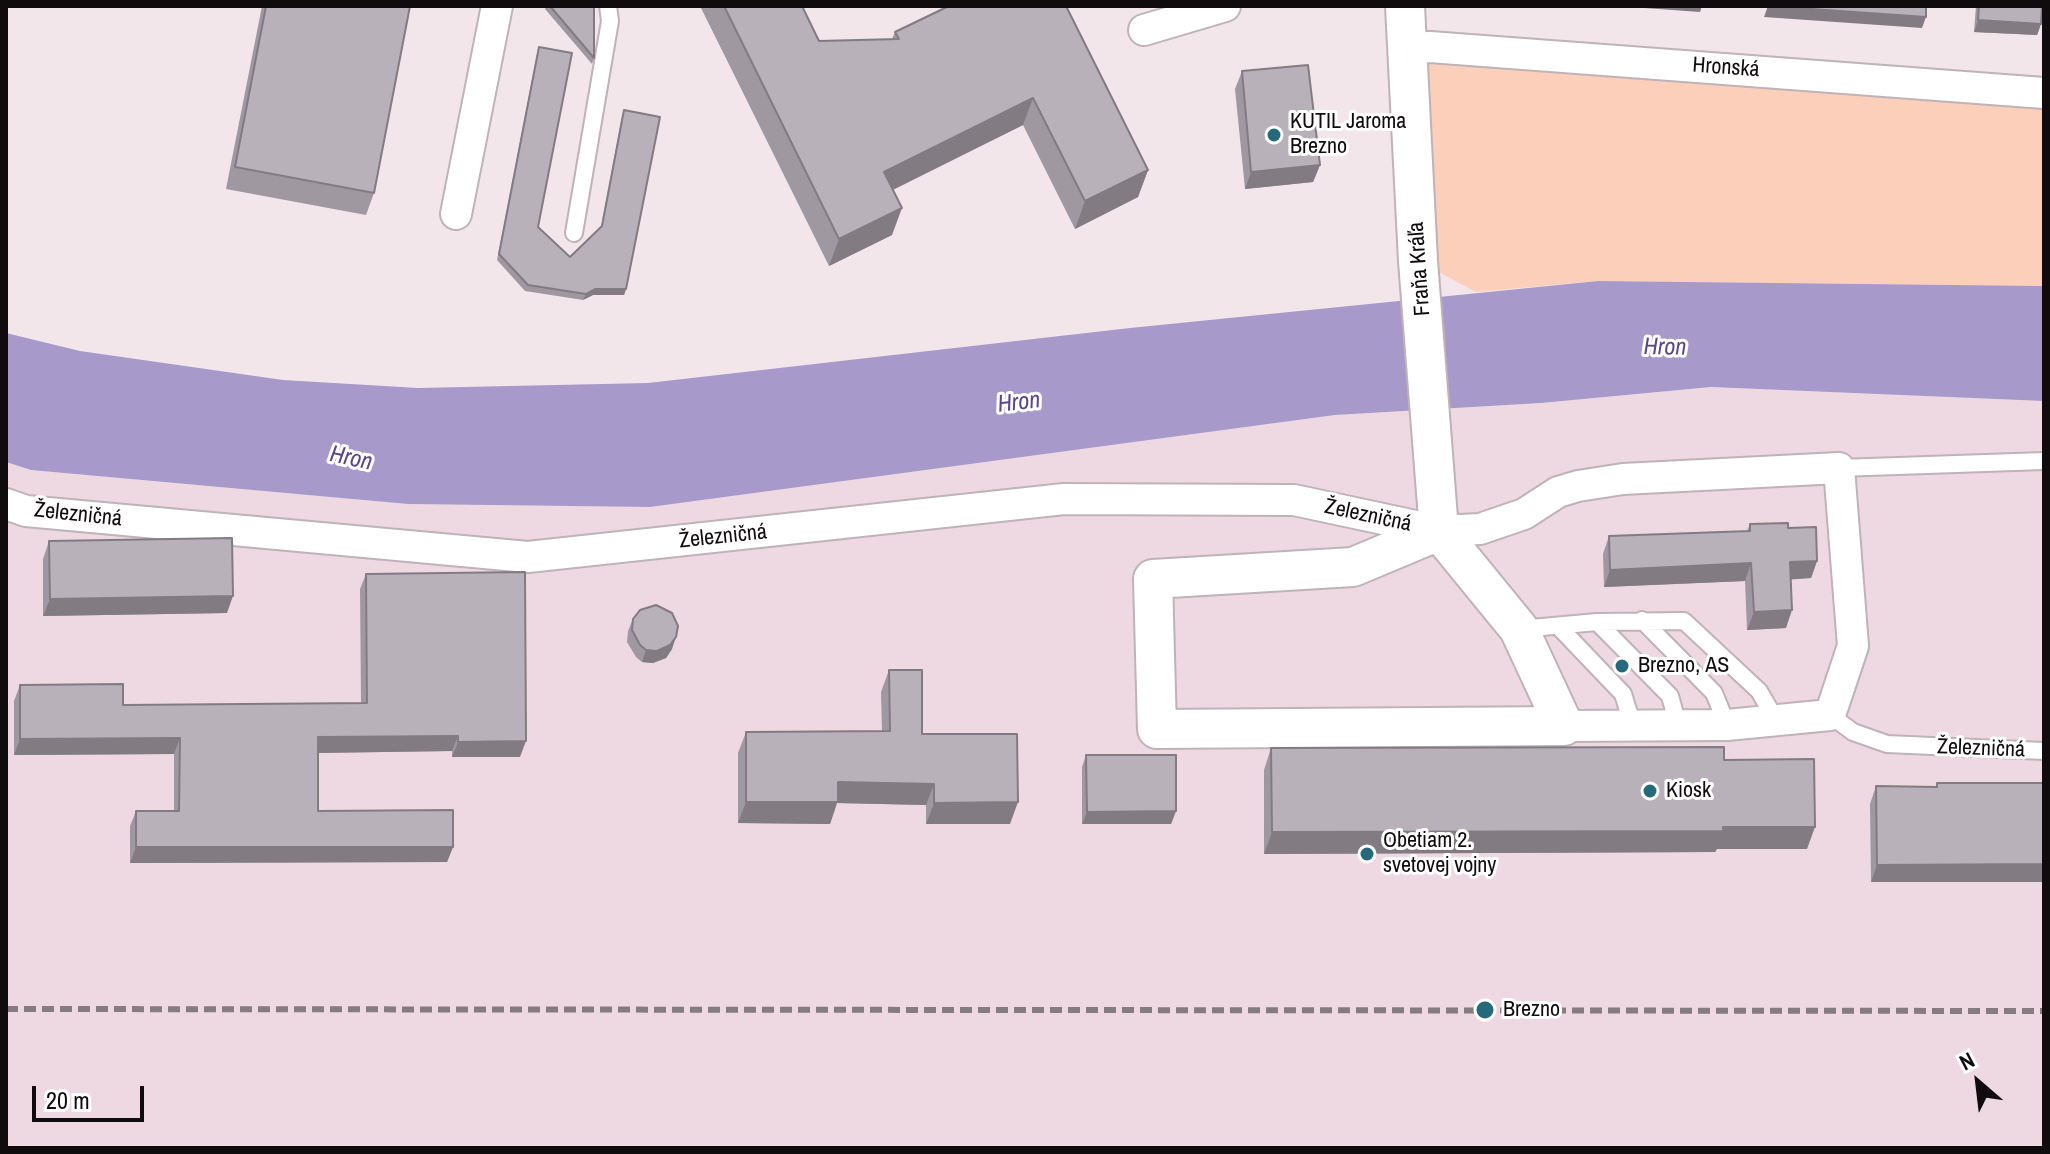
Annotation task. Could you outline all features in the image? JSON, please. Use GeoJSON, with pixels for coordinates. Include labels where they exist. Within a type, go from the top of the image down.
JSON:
{"type":"FeatureCollection","features":[{"type":"Feature","properties":{"kind":"street"},"geometry":{"type":"LineString","coordinates":[[456,214],[497,6]]}},
{"type":"Feature","properties":{"kind":"street"},"geometry":{"type":"LineString","coordinates":[[1144,30],[1225,6]]}},
{"type":"Feature","properties":{"kind":"street","name":"Fraňa Kráľa"},"geometry":{"type":"LineString","coordinates":[[1405,6],[1418,261],[1439,531]]}},
{"type":"Feature","properties":{"kind":"street","name":"Hronská"},"geometry":{"type":"LineString","coordinates":[[1408,48],[1430,47],[2044,93]]}},
{"type":"Feature","properties":{"kind":"street"},"geometry":{"type":"LineString","coordinates":[[1439,531],[1480,529],[1524,514],[1558,492],[1578,486],[1623,479],[1839,468],[1853,646],[1830,715]]}},
{"type":"Feature","properties":{"kind":"street","name":"Železničná"},"geometry":{"type":"LineString","coordinates":[[6,504],[42,512],[528,557],[1064,499],[1294,500],[1439,531],[1519,629],[1564,726]]}},
{"type":"Feature","properties":{"kind":"street","name":"Železničná"},"geometry":{"type":"LineString","coordinates":[[1439,531],[1353,567],[1153,579],[1157,729],[1727,725],[1830,715]]}},
{"type":"Feature","properties":{"kind":"lane"},"geometry":{"type":"LineString","coordinates":[[574,233],[610,21],[608,6]]}},
{"type":"Feature","properties":{"kind":"lane"},"geometry":{"type":"LineString","coordinates":[[1839,468],[2044,461]]}},
{"type":"Feature","properties":{"kind":"lane"},"geometry":{"type":"LineString","coordinates":[[1642,620],[1714,693],[1727,725]]}},
{"type":"Feature","properties":{"kind":"lane"},"geometry":{"type":"LineString","coordinates":[[1519,629],[1597,622],[1684,621],[1759,691],[1777,722]]}},
{"type":"Feature","properties":{"kind":"lane"},"geometry":{"type":"LineString","coordinates":[[1597,622],[1670,696],[1678,725]]}},
{"type":"Feature","properties":{"kind":"lane"},"geometry":{"type":"LineString","coordinates":[[1558,626],[1623,694],[1633,726]]}},
{"type":"Feature","properties":{"kind":"lane","name":"Železničná"},"geometry":{"type":"LineString","coordinates":[[1830,715],[1853,732],[1887,744],[2044,751]]}},
{"type":"Feature","properties":{"kind":"shaded area"},"geometry":{"type":"Polygon","coordinates":[[[1408,48],[2044,93],[2044,286],[1598,281],[1476,292],[1418,261],[1408,48]]]}},
{"type":"Feature","properties":{"kind":"shaded area"},"geometry":{"type":"Polygon","coordinates":[[[1711,387],[2044,401],[2044,1148],[6,1148],[6,462],[31,470],[408,504],[650,507],[1335,415],[1541,403],[1711,387]]]}},
{"type":"Feature","properties":{"kind":"water","name":"Hron"},"geometry":{"type":"Polygon","coordinates":[[[1598,281],[2044,286],[2044,401],[1711,387],[1541,403],[1335,415],[650,507],[408,504],[31,470],[6,462],[6,333],[80,351],[283,380],[418,388],[648,383],[1130,328],[1598,281]]]}},
{"type":"Feature","properties":{"kind":"building"},"geometry":{"type":"Polygon","coordinates":[[[266,6],[410,6],[374,193],[235,167],[266,6]]]}},
{"type":"Feature","properties":{"kind":"building"},"geometry":{"type":"Polygon","coordinates":[[[550,6],[594,6],[594,58],[550,6]]]}},
{"type":"Feature","properties":{"kind":"building"},"geometry":{"type":"Polygon","coordinates":[[[724,6],[802,6],[819,41],[899,39],[895,32],[949,6],[1066,6],[1148,170],[1085,201],[1033,98],[884,172],[902,208],[839,239],[724,6]]]}},
{"type":"Feature","properties":{"kind":"building"},"geometry":{"type":"Polygon","coordinates":[[[1769,6],[1926,6],[1926,17],[1769,6]]]}},
{"type":"Feature","properties":{"kind":"building"},"geometry":{"type":"Polygon","coordinates":[[[1979,6],[2042,6],[2041,24],[1978,20],[1979,6]]]}},
{"type":"Feature","properties":{"kind":"building"},"geometry":{"type":"Polygon","coordinates":[[[539,47],[572,53],[538,227],[570,257],[602,226],[624,110],[660,117],[626,289],[595,289],[586,294],[528,285],[499,254],[539,47]]]}},
{"type":"Feature","properties":{"kind":"building","name":"KUTIL Jaroma Brezno"},"geometry":{"type":"Polygon","coordinates":[[[1308,65],[1320,165],[1251,172],[1242,71],[1308,65]]]}},
{"type":"Feature","properties":{"kind":"building"},"geometry":{"type":"Polygon","coordinates":[[[1788,523],[1788,528],[1816,527],[1817,561],[1790,562],[1792,610],[1754,612],[1751,563],[1610,570],[1609,536],[1750,531],[1750,524],[1788,523]]]}},
{"type":"Feature","properties":{"kind":"building"},"geometry":{"type":"Polygon","coordinates":[[[232,538],[233,596],[50,599],[49,541],[232,538]]]}},
{"type":"Feature","properties":{"kind":"building"},"geometry":{"type":"Polygon","coordinates":[[[525,572],[526,741],[458,742],[458,736],[318,737],[318,811],[453,810],[453,847],[136,847],[136,811],[179,811],[180,738],[20,739],[20,685],[123,684],[123,705],[367,703],[366,574],[525,572]]]}},
{"type":"Feature","properties":{"kind":"building"},"geometry":{"type":"Polygon","coordinates":[[[656,605],[672,613],[678,626],[676,637],[670,645],[657,651],[646,650],[632,630],[633,619],[640,610],[656,605]]]}},
{"type":"Feature","properties":{"kind":"building"},"geometry":{"type":"Polygon","coordinates":[[[889,670],[922,670],[922,734],[1017,734],[1018,802],[934,803],[934,784],[838,782],[838,802],[746,802],[746,732],[890,731],[889,670]]]}},
{"type":"Feature","properties":{"kind":"building"},"geometry":{"type":"Polygon","coordinates":[[[1724,747],[1724,760],[1814,759],[1815,827],[1723,827],[1723,831],[1272,832],[1271,748],[1724,747]]]}},
{"type":"Feature","properties":{"kind":"building"},"geometry":{"type":"Polygon","coordinates":[[[1086,755],[1176,755],[1176,811],[1087,812],[1086,755]]]}},
{"type":"Feature","properties":{"kind":"building"},"geometry":{"type":"Polygon","coordinates":[[[1937,783],[2044,783],[2044,864],[1877,865],[1876,786],[1937,787],[1937,783]]]}},
{"type":"Feature","properties":{"kind":"railway"},"geometry":{"type":"LineString","coordinates":[[6,1009],[2044,1011]]}},
{"type":"Feature","properties":{"kind":"place","name":"KUTIL Jaroma Brezno"},"geometry":{"type":"Point","coordinates":[1274,135]}},
{"type":"Feature","properties":{"kind":"place","name":"Brezno, AS"},"geometry":{"type":"Point","coordinates":[1622,666]}},
{"type":"Feature","properties":{"kind":"place","name":"Kiosk"},"geometry":{"type":"Point","coordinates":[1650,791]}},
{"type":"Feature","properties":{"kind":"place","name":"Obetiam 2. svetovej vojny"},"geometry":{"type":"Point","coordinates":[1367,854]}},
{"type":"Feature","properties":{"kind":"place","name":"Brezno"},"geometry":{"type":"Point","coordinates":[1485,1010]}}]}
